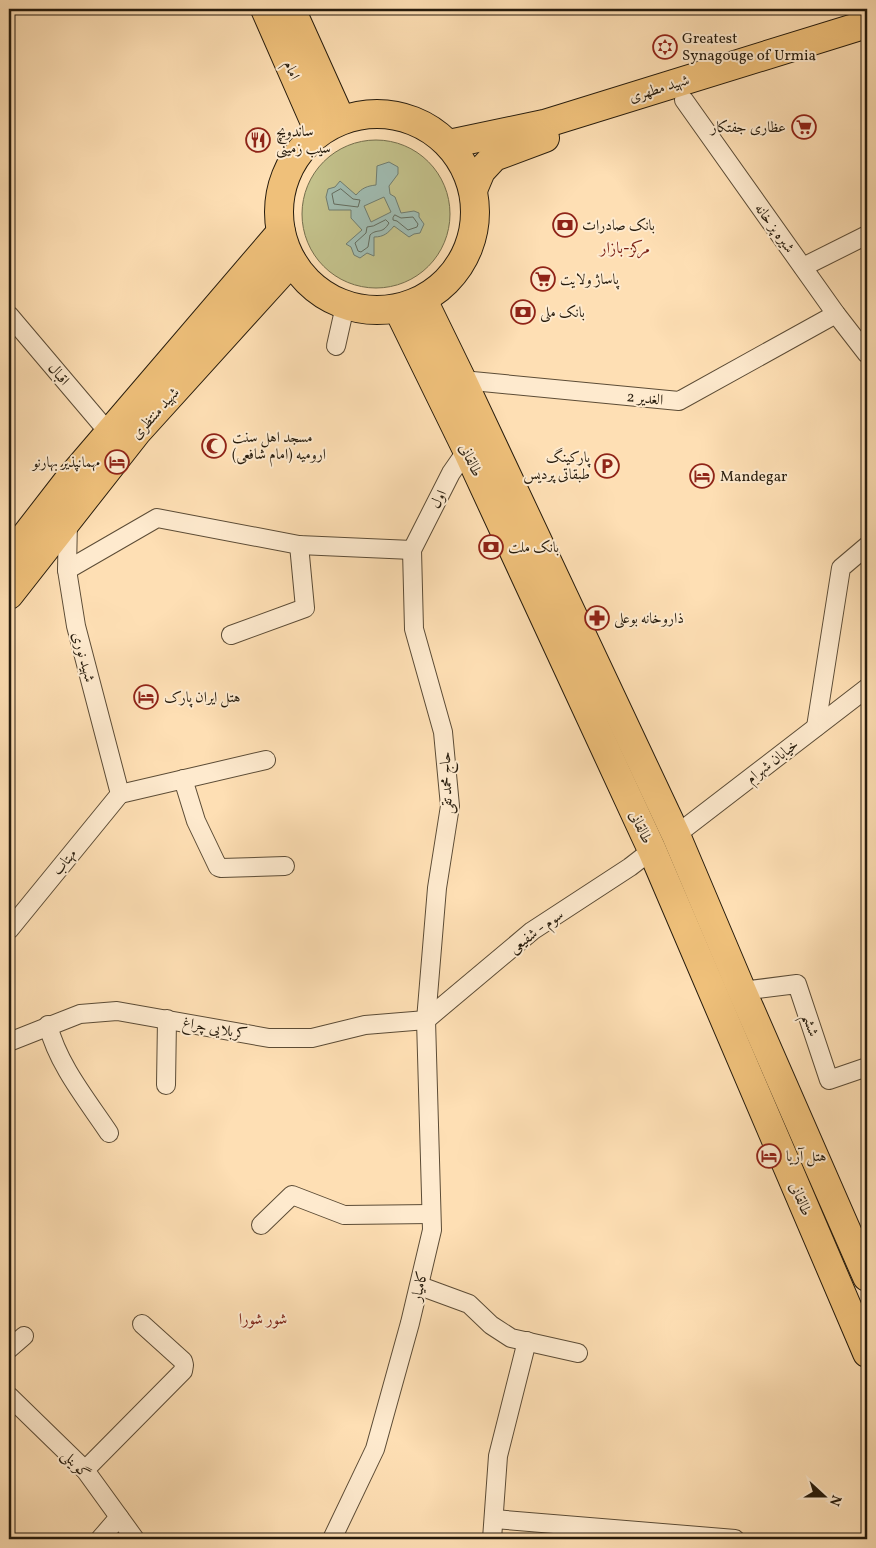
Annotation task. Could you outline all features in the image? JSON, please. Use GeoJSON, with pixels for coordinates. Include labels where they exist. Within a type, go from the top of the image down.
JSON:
{"type":"FeatureCollection","features":[{"type":"Feature","properties":{"kind":"main road","name":"امام"},"geometry":{"type":"LineString","coordinates":[[265,9],[330,126]]}},
{"type":"Feature","properties":{"kind":"main road","name":"امام"},"geometry":{"type":"LineString","coordinates":[[291,9],[330,126]]}},
{"type":"Feature","properties":{"kind":"main road","name":"شهید مطهری"},"geometry":{"type":"LineString","coordinates":[[450,144],[544,124],[709,64],[867,24]]}},
{"type":"Feature","properties":{"kind":"main road","name":"شهید مطهری"},"geometry":{"type":"LineString","coordinates":[[473,190],[481,171],[494,157],[540,140],[684,100],[867,44]]}},
{"type":"Feature","properties":{"kind":"main road"},"geometry":{"type":"LineString","coordinates":[[387,113],[410,118],[432,129],[450,144],[464,165],[473,190],[476,216],[468,249],[460,265],[444,285],[411,304],[380,311],[362,310],[345,306],[326,297],[296,269],[286,251],[280,232],[278,212],[285,176],[305,144],[330,126],[364,114],[387,113]]}},
{"type":"Feature","properties":{"kind":"main road","name":"شهید منتظری"},"geometry":{"type":"LineString","coordinates":[[9,595],[68,518],[77,489],[109,433],[280,232]]}},
{"type":"Feature","properties":{"kind":"main road","name":"شهید منتظری"},"geometry":{"type":"LineString","coordinates":[[9,557],[77,489],[138,432],[292,261]]}},
{"type":"Feature","properties":{"kind":"main road","name":"طالقانی"},"geometry":{"type":"LineString","coordinates":[[411,304],[462,380],[676,835],[867,1277]]}},
{"type":"Feature","properties":{"kind":"main road","name":"طالقانی"},"geometry":{"type":"LineString","coordinates":[[411,304],[467,450],[652,850],[867,1353]]}},
{"type":"Feature","properties":{"kind":"main road"},"geometry":{"type":"LineString","coordinates":[[652,850],[676,835]]}},
{"type":"Feature","properties":{"kind":"street","name":"شیره پز خانه"},"geometry":{"type":"LineString","coordinates":[[684,100],[836,314],[867,354]]}},
{"type":"Feature","properties":{"kind":"street"},"geometry":{"type":"LineString","coordinates":[[803,267],[867,235]]}},
{"type":"Feature","properties":{"kind":"street"},"geometry":{"type":"LineString","coordinates":[[336,346],[345,306]]}},
{"type":"Feature","properties":{"kind":"street","name":"اقبال"},"geometry":{"type":"LineString","coordinates":[[9,314],[109,433]]}},
{"type":"Feature","properties":{"kind":"street","name":"2 الغدیر"},"geometry":{"type":"LineString","coordinates":[[462,380],[679,402],[836,314]]}},
{"type":"Feature","properties":{"kind":"street","name":"اول"},"geometry":{"type":"LineString","coordinates":[[412,550],[451,472],[467,450]]}},
{"type":"Feature","properties":{"kind":"street","name":"شهید نوری"},"geometry":{"type":"LineString","coordinates":[[68,518],[67,570],[76,626],[120,794]]}},
{"type":"Feature","properties":{"kind":"street"},"geometry":{"type":"LineString","coordinates":[[67,570],[157,518],[299,545],[412,550]]}},
{"type":"Feature","properties":{"kind":"street"},"geometry":{"type":"LineString","coordinates":[[231,635],[305,608],[299,545]]}},
{"type":"Feature","properties":{"kind":"street"},"geometry":{"type":"LineString","coordinates":[[816,727],[841,568],[867,546]]}},
{"type":"Feature","properties":{"kind":"street","name":"حاج محمد تقی"},"geometry":{"type":"LineString","coordinates":[[412,550],[414,629],[443,732],[450,806],[437,888],[426,1020]]}},
{"type":"Feature","properties":{"kind":"street","name":"خیابان شهرام"},"geometry":{"type":"LineString","coordinates":[[676,835],[867,688]]}},
{"type":"Feature","properties":{"kind":"street"},"geometry":{"type":"LineString","coordinates":[[120,794],[266,760]]}},
{"type":"Feature","properties":{"kind":"street"},"geometry":{"type":"LineString","coordinates":[[183,779],[196,821],[218,867],[285,866]]}},
{"type":"Feature","properties":{"kind":"street","name":"مهتاب"},"geometry":{"type":"LineString","coordinates":[[9,930],[120,794]]}},
{"type":"Feature","properties":{"kind":"street","name":"سوم - شفیعی"},"geometry":{"type":"LineString","coordinates":[[426,1020],[532,931],[630,867],[652,850]]}},
{"type":"Feature","properties":{"kind":"street","name":"ششم"},"geometry":{"type":"LineString","coordinates":[[742,991],[797,984],[829,1080],[867,1067]]}},
{"type":"Feature","properties":{"kind":"street","name":"کربلایی چراغ"},"geometry":{"type":"LineString","coordinates":[[9,1042],[48,1025],[80,1014],[117,1011],[269,1038],[312,1038],[365,1025],[426,1020]]}},
{"type":"Feature","properties":{"kind":"street"},"geometry":{"type":"LineString","coordinates":[[166,1085],[167,1019]]}},
{"type":"Feature","properties":{"kind":"street","name":"کامیار"},"geometry":{"type":"LineString","coordinates":[[332,1539],[375,1449],[420,1286],[432,1230],[426,1020]]}},
{"type":"Feature","properties":{"kind":"street"},"geometry":{"type":"LineString","coordinates":[[48,1025],[52,1042],[109,1133]]}},
{"type":"Feature","properties":{"kind":"street"},"geometry":{"type":"LineString","coordinates":[[261,1225],[292,1195],[344,1215],[431,1214]]}},
{"type":"Feature","properties":{"kind":"street"},"geometry":{"type":"LineString","coordinates":[[420,1286],[469,1304],[511,1338],[578,1353]]}},
{"type":"Feature","properties":{"kind":"street"},"geometry":{"type":"LineString","coordinates":[[84,1470],[183,1371],[183,1361],[142,1324]]}},
{"type":"Feature","properties":{"kind":"street"},"geometry":{"type":"LineString","coordinates":[[9,1349],[24,1336]]}},
{"type":"Feature","properties":{"kind":"street"},"geometry":{"type":"LineString","coordinates":[[492,1539],[498,1456],[527,1341]]}},
{"type":"Feature","properties":{"kind":"street","name":"گوینلی"},"geometry":{"type":"LineString","coordinates":[[9,1396],[84,1470],[135,1539]]}},
{"type":"Feature","properties":{"kind":"street"},"geometry":{"type":"LineString","coordinates":[[100,1539],[119,1517]]}},
{"type":"Feature","properties":{"kind":"street"},"geometry":{"type":"LineString","coordinates":[[494,1519],[735,1539]]}},
{"type":"Feature","properties":{"kind":"shaded area"},"geometry":{"type":"Polygon","coordinates":[[[376,140],[404,145],[429,161],[445,186],[450,214],[445,242],[429,267],[404,283],[376,288],[348,283],[323,267],[307,242],[302,214],[307,186],[323,161],[348,145],[376,140]]]}},
{"type":"Feature","properties":{"kind":"water"},"geometry":{"type":"Polygon","coordinates":[[[389,162],[398,167],[398,174],[389,186],[390,194],[395,197],[401,213],[414,211],[419,213],[419,217],[424,224],[420,233],[409,237],[394,226],[386,234],[374,237],[374,256],[367,253],[360,258],[354,255],[351,247],[346,244],[362,230],[351,218],[351,210],[329,210],[326,197],[328,189],[335,187],[340,181],[356,195],[365,188],[376,185],[377,166],[389,162]],[[384,197],[364,206],[371,222],[391,212],[384,197]]]}},
{"type":"Feature","properties":{"kind":"place","name":"Greatest Synagouge of Urmia"},"geometry":{"type":"Point","coordinates":[665,47]}},
{"type":"Feature","properties":{"kind":"place","name":"عظاری جفتکار"},"geometry":{"type":"Point","coordinates":[804,127]}},
{"type":"Feature","properties":{"kind":"place","name":"ساندویچ سیب زمینی"},"geometry":{"type":"Point","coordinates":[258,140]}},
{"type":"Feature","properties":{"kind":"place","name":"بانک صادرات"},"geometry":{"type":"Point","coordinates":[565,225]}},
{"type":"Feature","properties":{"kind":"place","name":"پاساژ ولایت"},"geometry":{"type":"Point","coordinates":[543,279]}},
{"type":"Feature","properties":{"kind":"place","name":"بانک ملی"},"geometry":{"type":"Point","coordinates":[523,312]}},
{"type":"Feature","properties":{"kind":"place","name":"مسجد اهل سنت ارومیه (امام شافعی)"},"geometry":{"type":"Point","coordinates":[214,446]}},
{"type":"Feature","properties":{"kind":"place","name":"مهمانپذیر بهارنو"},"geometry":{"type":"Point","coordinates":[117,462]}},
{"type":"Feature","properties":{"kind":"place","name":"پارکینگ طبقاتی پردیس"},"geometry":{"type":"Point","coordinates":[607,466]}},
{"type":"Feature","properties":{"kind":"place","name":"Mandegar"},"geometry":{"type":"Point","coordinates":[702,476]}},
{"type":"Feature","properties":{"kind":"place","name":"بانک ملت"},"geometry":{"type":"Point","coordinates":[491,547]}},
{"type":"Feature","properties":{"kind":"place","name":"ذاروخانه بوعلی"},"geometry":{"type":"Point","coordinates":[597,618]}},
{"type":"Feature","properties":{"kind":"place","name":"هتل ایران پارک"},"geometry":{"type":"Point","coordinates":[146,697]}},
{"type":"Feature","properties":{"kind":"place","name":"هتل آریا"},"geometry":{"type":"Point","coordinates":[769,1156]}},
{"type":"Feature","properties":{"kind":"district","name":"مرکز-بازار"},"geometry":{"type":"Point","coordinates":[625,247]}},
{"type":"Feature","properties":{"kind":"district","name":"شور شورا"},"geometry":{"type":"Point","coordinates":[263,1318]}}]}
